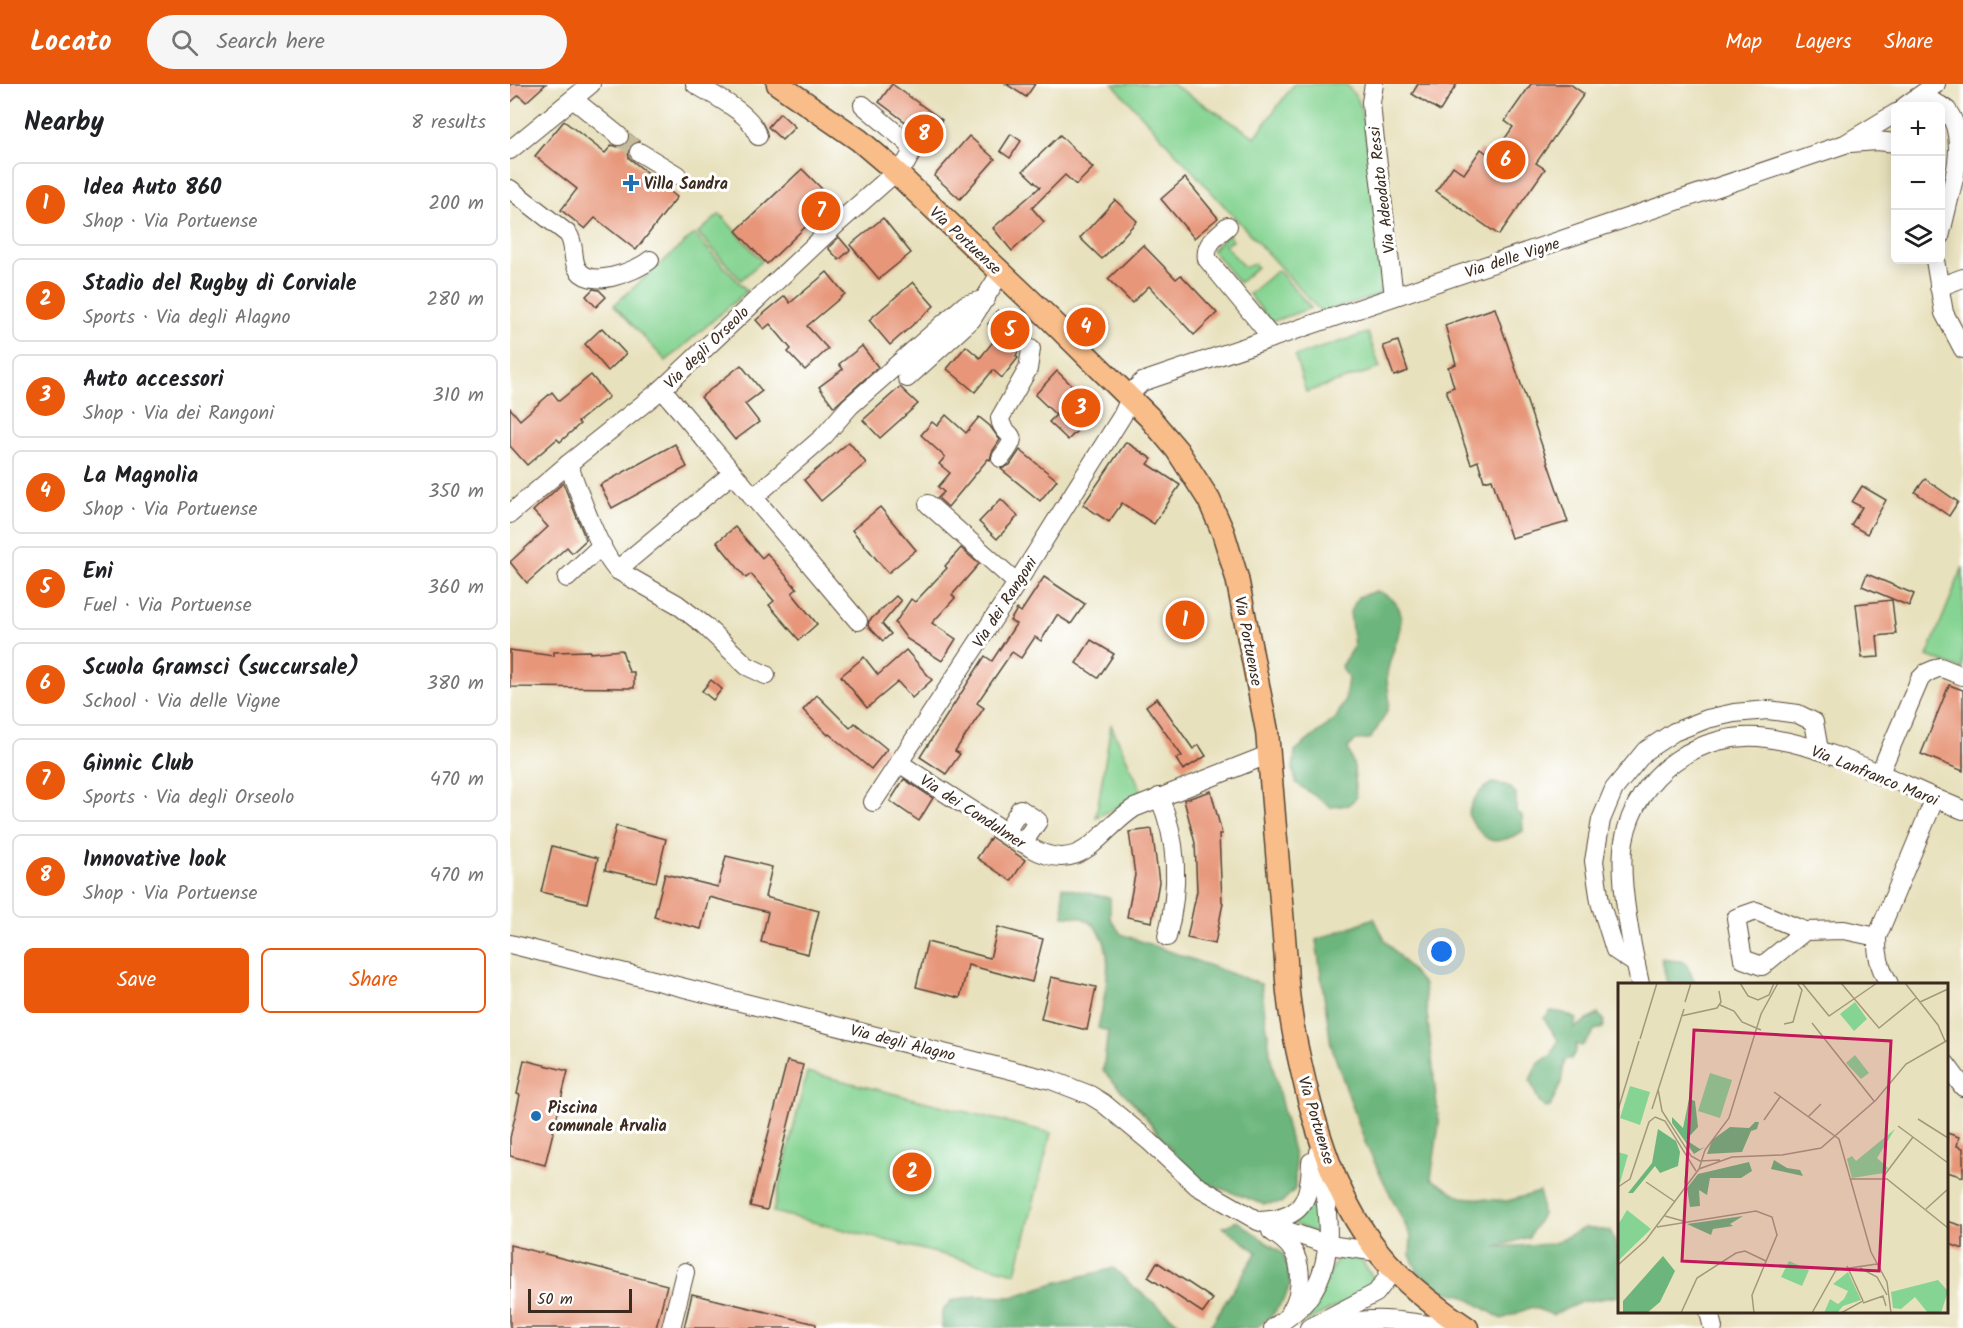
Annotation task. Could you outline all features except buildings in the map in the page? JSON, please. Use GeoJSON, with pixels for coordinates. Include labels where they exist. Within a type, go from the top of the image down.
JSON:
{"type":"FeatureCollection","features":[{"type":"Feature","properties":{"kind":"main road","name":"Via Portuense"},"geometry":{"type":"LineString","coordinates":[[778,84],[859,140],[1001,272],[1130,398],[1178,450],[1209,500],[1223,532],[1241,597],[1270,754],[1287,992],[1291,1022],[1315,1123],[1340,1190],[1384,1259],[1428,1299],[1467,1328]]}},
{"type":"Feature","properties":{"kind":"street"},"geometry":{"type":"LineString","coordinates":[[510,150],[591,84]]}},
{"type":"Feature","properties":{"kind":"street"},"geometry":{"type":"LineString","coordinates":[[695,84],[744,116],[753,125],[758,136]]}},
{"type":"Feature","properties":{"kind":"street"},"geometry":{"type":"LineString","coordinates":[[1915,102],[1936,84]]}},
{"type":"Feature","properties":{"kind":"street","name":"Via Adeodato Ressi"},"geometry":{"type":"LineString","coordinates":[[1370,86],[1394,296]]}},
{"type":"Feature","properties":{"kind":"street"},"geometry":{"type":"LineString","coordinates":[[573,99],[619,136]]}},
{"type":"Feature","properties":{"kind":"street"},"geometry":{"type":"LineString","coordinates":[[863,105],[910,145],[909,159],[897,173]]}},
{"type":"Feature","properties":{"kind":"street"},"geometry":{"type":"LineString","coordinates":[[1945,109],[1955,118],[1962,137],[1962,155],[1945,221]]}},
{"type":"Feature","properties":{"kind":"street","name":"Via delle Vigne"},"geometry":{"type":"LineString","coordinates":[[1130,398],[1139,384],[1151,378],[1845,144],[1891,116]]}},
{"type":"Feature","properties":{"kind":"street"},"geometry":{"type":"LineString","coordinates":[[1845,144],[1866,141],[1891,143]]}},
{"type":"Feature","properties":{"kind":"street"},"geometry":{"type":"LineString","coordinates":[[639,152],[677,175]]}},
{"type":"Feature","properties":{"kind":"street"},"geometry":{"type":"LineString","coordinates":[[1945,167],[1952,166],[1962,155]]}},
{"type":"Feature","properties":{"kind":"street","name":"Via degli Orseolo"},"geometry":{"type":"LineString","coordinates":[[510,514],[662,389],[838,223],[897,173]]}},
{"type":"Feature","properties":{"kind":"street"},"geometry":{"type":"LineString","coordinates":[[510,189],[568,234],[573,243],[576,266],[582,273],[600,278],[617,276],[635,270],[650,260]]}},
{"type":"Feature","properties":{"kind":"street"},"geometry":{"type":"LineString","coordinates":[[1228,226],[1210,243],[1206,253],[1207,259],[1272,338]]}},
{"type":"Feature","properties":{"kind":"street"},"geometry":{"type":"LineString","coordinates":[[1935,264],[1944,313],[1957,325],[1963,349]]}},
{"type":"Feature","properties":{"kind":"street"},"geometry":{"type":"LineString","coordinates":[[907,378],[972,319],[1001,272]]}},
{"type":"Feature","properties":{"kind":"street"},"geometry":{"type":"LineString","coordinates":[[1939,287],[1963,278]]}},
{"type":"Feature","properties":{"kind":"street"},"geometry":{"type":"LineString","coordinates":[[753,498],[823,437],[850,406],[965,305],[986,298]]}},
{"type":"Feature","properties":{"kind":"street"},"geometry":{"type":"LineString","coordinates":[[1001,458],[1012,439],[1010,433],[1001,425],[1000,418],[1028,369],[1031,349]]}},
{"type":"Feature","properties":{"kind":"street"},"geometry":{"type":"LineString","coordinates":[[662,389],[858,621]]}},
{"type":"Feature","properties":{"kind":"street","name":"Via dei Rangoni"},"geometry":{"type":"LineString","coordinates":[[873,802],[1017,583],[1122,416],[1130,398]]}},
{"type":"Feature","properties":{"kind":"street"},"geometry":{"type":"LineString","coordinates":[[568,464],[602,545],[617,570],[677,604],[704,625],[747,666],[766,675]]}},
{"type":"Feature","properties":{"kind":"street"},"geometry":{"type":"LineString","coordinates":[[617,570],[733,473]]}},
{"type":"Feature","properties":{"kind":"street"},"geometry":{"type":"LineString","coordinates":[[928,504],[1017,583]]}},
{"type":"Feature","properties":{"kind":"street"},"geometry":{"type":"LineString","coordinates":[[567,578],[602,545]]}},
{"type":"Feature","properties":{"kind":"street"},"geometry":{"type":"LineString","coordinates":[[1879,775],[1920,679],[1934,668],[1940,667],[1963,676]]}},
{"type":"Feature","properties":{"kind":"street"},"geometry":{"type":"LineString","coordinates":[[1636,964],[1615,950],[1600,902],[1594,861],[1601,820],[1614,789],[1645,751],[1674,732],[1707,719],[1734,713],[1768,710],[1798,714],[1814,722],[1819,750]]}},
{"type":"Feature","properties":{"kind":"street","name":"Via Lanfranco Maroi"},"geometry":{"type":"LineString","coordinates":[[1640,983],[1623,880],[1624,841],[1632,813],[1641,797],[1658,776],[1678,758],[1719,739],[1743,736],[1769,738],[1819,750],[1963,810]]}},
{"type":"Feature","properties":{"kind":"street"},"geometry":{"type":"LineString","coordinates":[[1167,937],[1174,900],[1175,859],[1170,827],[1159,797],[1270,754]]}},
{"type":"Feature","properties":{"kind":"street","name":"Via dei Condulmer"},"geometry":{"type":"LineString","coordinates":[[899,763],[1023,843],[1048,856],[1062,858],[1076,856],[1089,848],[1125,814],[1159,797]]}},
{"type":"Feature","properties":{"kind":"street"},"geometry":{"type":"LineString","coordinates":[[1888,983],[1882,972],[1876,951],[1877,937],[1935,798]]}},
{"type":"Feature","properties":{"kind":"street"},"geometry":{"type":"LineString","coordinates":[[1006,832],[1020,809],[1038,821],[1023,843]]}},
{"type":"Feature","properties":{"kind":"street"},"geometry":{"type":"LineString","coordinates":[[1804,931],[1844,930],[1877,937]]}},
{"type":"Feature","properties":{"kind":"street","name":"Via degli Alagno"},"geometry":{"type":"LineString","coordinates":[[510,944],[1051,1080],[1103,1102],[1197,1186],[1258,1221],[1329,1245],[1384,1259]]}},
{"type":"Feature","properties":{"kind":"street"},"geometry":{"type":"LineString","coordinates":[[1948,1065],[1963,1087]]}},
{"type":"Feature","properties":{"kind":"street"},"geometry":{"type":"LineString","coordinates":[[1258,1221],[1287,1216],[1305,1201],[1311,1185],[1311,1144],[1315,1123]]}},
{"type":"Feature","properties":{"kind":"street"},"geometry":{"type":"LineString","coordinates":[[1277,1325],[1303,1304],[1312,1293],[1325,1265],[1329,1245],[1315,1123]]}},
{"type":"Feature","properties":{"kind":"street"},"geometry":{"type":"LineString","coordinates":[[1258,1221],[1289,1245],[1298,1266],[1297,1299],[1291,1311],[1277,1325]]}},
{"type":"Feature","properties":{"kind":"street"},"geometry":{"type":"LineString","coordinates":[[1309,1328],[1376,1293],[1386,1280],[1384,1259]]}},
{"type":"Feature","properties":{"kind":"street"},"geometry":{"type":"LineString","coordinates":[[671,1328],[685,1272]]}},
{"type":"Feature","properties":{"kind":"street"},"geometry":{"type":"LineString","coordinates":[[1709,1313],[1713,1328]]}},
{"type":"Feature","properties":{"kind":"street"},"geometry":{"type":"LineString","coordinates":[[1332,1328],[1355,1322],[1381,1320],[1415,1322],[1449,1328]]}},
{"type":"Feature","properties":{"kind":"green space"},"geometry":{"type":"Polygon","coordinates":[[[1113,84],[1172,84],[1255,137],[1294,84],[1346,84],[1358,99],[1364,122],[1384,288],[1377,296],[1321,312],[1113,84]]]}},
{"type":"Feature","properties":{"kind":"green space"},"geometry":{"type":"Polygon","coordinates":[[[720,214],[762,261],[741,280],[698,233],[720,214]]]}},
{"type":"Feature","properties":{"kind":"green space"},"geometry":{"type":"Polygon","coordinates":[[[694,234],[747,291],[666,361],[614,305],[694,234]]]}},
{"type":"Feature","properties":{"kind":"green space"},"geometry":{"type":"Polygon","coordinates":[[[1228,234],[1233,241],[1224,244],[1244,267],[1255,264],[1257,267],[1239,283],[1212,250],[1228,234]]]}},
{"type":"Feature","properties":{"kind":"green space"},"geometry":{"type":"Polygon","coordinates":[[[1278,270],[1311,308],[1271,322],[1249,294],[1278,270]]]}},
{"type":"Feature","properties":{"kind":"green space"},"geometry":{"type":"Polygon","coordinates":[[[1368,333],[1380,368],[1306,392],[1295,356],[1368,333]]]}},
{"type":"Feature","properties":{"kind":"green space"},"geometry":{"type":"Polygon","coordinates":[[[1963,567],[1963,670],[1927,656],[1963,567]]]}},
{"type":"Feature","properties":{"kind":"green space"},"geometry":{"type":"Polygon","coordinates":[[[1376,591],[1390,597],[1397,605],[1401,615],[1398,637],[1387,674],[1388,707],[1370,739],[1356,740],[1348,748],[1354,767],[1356,798],[1348,805],[1331,807],[1296,783],[1293,769],[1295,751],[1336,718],[1345,700],[1348,678],[1341,666],[1354,646],[1350,612],[1358,597],[1376,591]]]}},
{"type":"Feature","properties":{"kind":"green space"},"geometry":{"type":"Polygon","coordinates":[[[1111,725],[1144,796],[1096,817],[1111,725]]]}},
{"type":"Feature","properties":{"kind":"green space"},"geometry":{"type":"Polygon","coordinates":[[[1492,783],[1506,785],[1516,793],[1516,812],[1522,815],[1523,831],[1504,840],[1490,840],[1484,837],[1468,814],[1477,796],[1492,783]]]}},
{"type":"Feature","properties":{"kind":"green space"},"geometry":{"type":"Polygon","coordinates":[[[1062,887],[1110,898],[1110,918],[1121,934],[1261,984],[1271,1059],[1295,1160],[1295,1189],[1281,1203],[1263,1204],[1193,1178],[1141,1111],[1103,1071],[1108,1031],[1098,1028],[1108,968],[1107,952],[1103,938],[1095,926],[1082,918],[1064,916],[1062,887]]]}},
{"type":"Feature","properties":{"kind":"green space"},"geometry":{"type":"Polygon","coordinates":[[[1374,918],[1385,940],[1424,985],[1439,1124],[1431,1179],[1461,1197],[1507,1201],[1540,1192],[1542,1214],[1529,1237],[1495,1247],[1552,1244],[1584,1228],[1610,1231],[1618,1248],[1618,1296],[1581,1302],[1553,1315],[1532,1307],[1502,1319],[1462,1295],[1441,1291],[1418,1272],[1410,1255],[1411,1237],[1366,1145],[1331,1045],[1316,940],[1374,918]]]}},
{"type":"Feature","properties":{"kind":"green space"},"geometry":{"type":"Polygon","coordinates":[[[1662,959],[1685,962],[1696,983],[1667,983],[1662,959]]]}},
{"type":"Feature","properties":{"kind":"green space"},"geometry":{"type":"Polygon","coordinates":[[[1551,1011],[1564,1013],[1576,1019],[1574,1028],[1598,1014],[1605,1021],[1603,1028],[1594,1030],[1582,1046],[1576,1044],[1576,1051],[1571,1059],[1565,1059],[1561,1083],[1550,1107],[1545,1108],[1539,1102],[1530,1080],[1538,1065],[1551,1056],[1558,1040],[1544,1018],[1551,1011]]]}},
{"type":"Feature","properties":{"kind":"green space"},"geometry":{"type":"Polygon","coordinates":[[[807,1072],[1051,1133],[1016,1273],[773,1212],[807,1072]]]}},
{"type":"Feature","properties":{"kind":"green space"},"geometry":{"type":"Polygon","coordinates":[[[1315,1205],[1318,1208],[1320,1234],[1291,1223],[1311,1206],[1315,1205]]]}},
{"type":"Feature","properties":{"kind":"green space"},"geometry":{"type":"Polygon","coordinates":[[[1237,1221],[1283,1254],[1290,1284],[1285,1298],[1273,1314],[1256,1328],[1209,1328],[1257,1252],[1223,1227],[1237,1221]]]}},
{"type":"Feature","properties":{"kind":"green space"},"geometry":{"type":"Polygon","coordinates":[[[1345,1255],[1357,1255],[1376,1281],[1374,1288],[1301,1324],[1298,1322],[1328,1278],[1333,1265],[1345,1255]]]}},
{"type":"Feature","properties":{"kind":"green space"},"geometry":{"type":"Polygon","coordinates":[[[1114,1268],[1185,1328],[942,1328],[942,1311],[953,1300],[976,1296],[1012,1297],[1051,1284],[1114,1268]]]}},
{"type":"Feature","properties":{"kind":"tunnel"},"geometry":{"type":"LineString","coordinates":[[619,136],[639,152]]}},
{"type":"Feature","properties":{"kind":"place","name":"Innovative look"},"geometry":{"type":"Point","coordinates":[924,134]}},
{"type":"Feature","properties":{"kind":"place","name":"Scuola Gramsci (succursale)"},"geometry":{"type":"Point","coordinates":[1506,160]}},
{"type":"Feature","properties":{"kind":"place","name":"Villa Sandra"},"geometry":{"type":"Point","coordinates":[631,183]}},
{"type":"Feature","properties":{"kind":"place","name":"Ginnic Club"},"geometry":{"type":"Point","coordinates":[821,211]}},
{"type":"Feature","properties":{"kind":"place","name":"La Magnolia"},"geometry":{"type":"Point","coordinates":[1086,327]}},
{"type":"Feature","properties":{"kind":"place","name":"Eni"},"geometry":{"type":"Point","coordinates":[1010,330]}},
{"type":"Feature","properties":{"kind":"place","name":"Auto accessori"},"geometry":{"type":"Point","coordinates":[1081,408]}},
{"type":"Feature","properties":{"kind":"place","name":"Idea Auto 860"},"geometry":{"type":"Point","coordinates":[1185,620]}},
{"type":"Feature","properties":{"kind":"place","name":"Piscina comunale Arvalia"},"geometry":{"type":"Point","coordinates":[536,1116]}},
{"type":"Feature","properties":{"kind":"place","name":"Stadio del Rugby di Corviale"},"geometry":{"type":"Point","coordinates":[912,1172]}}]}
